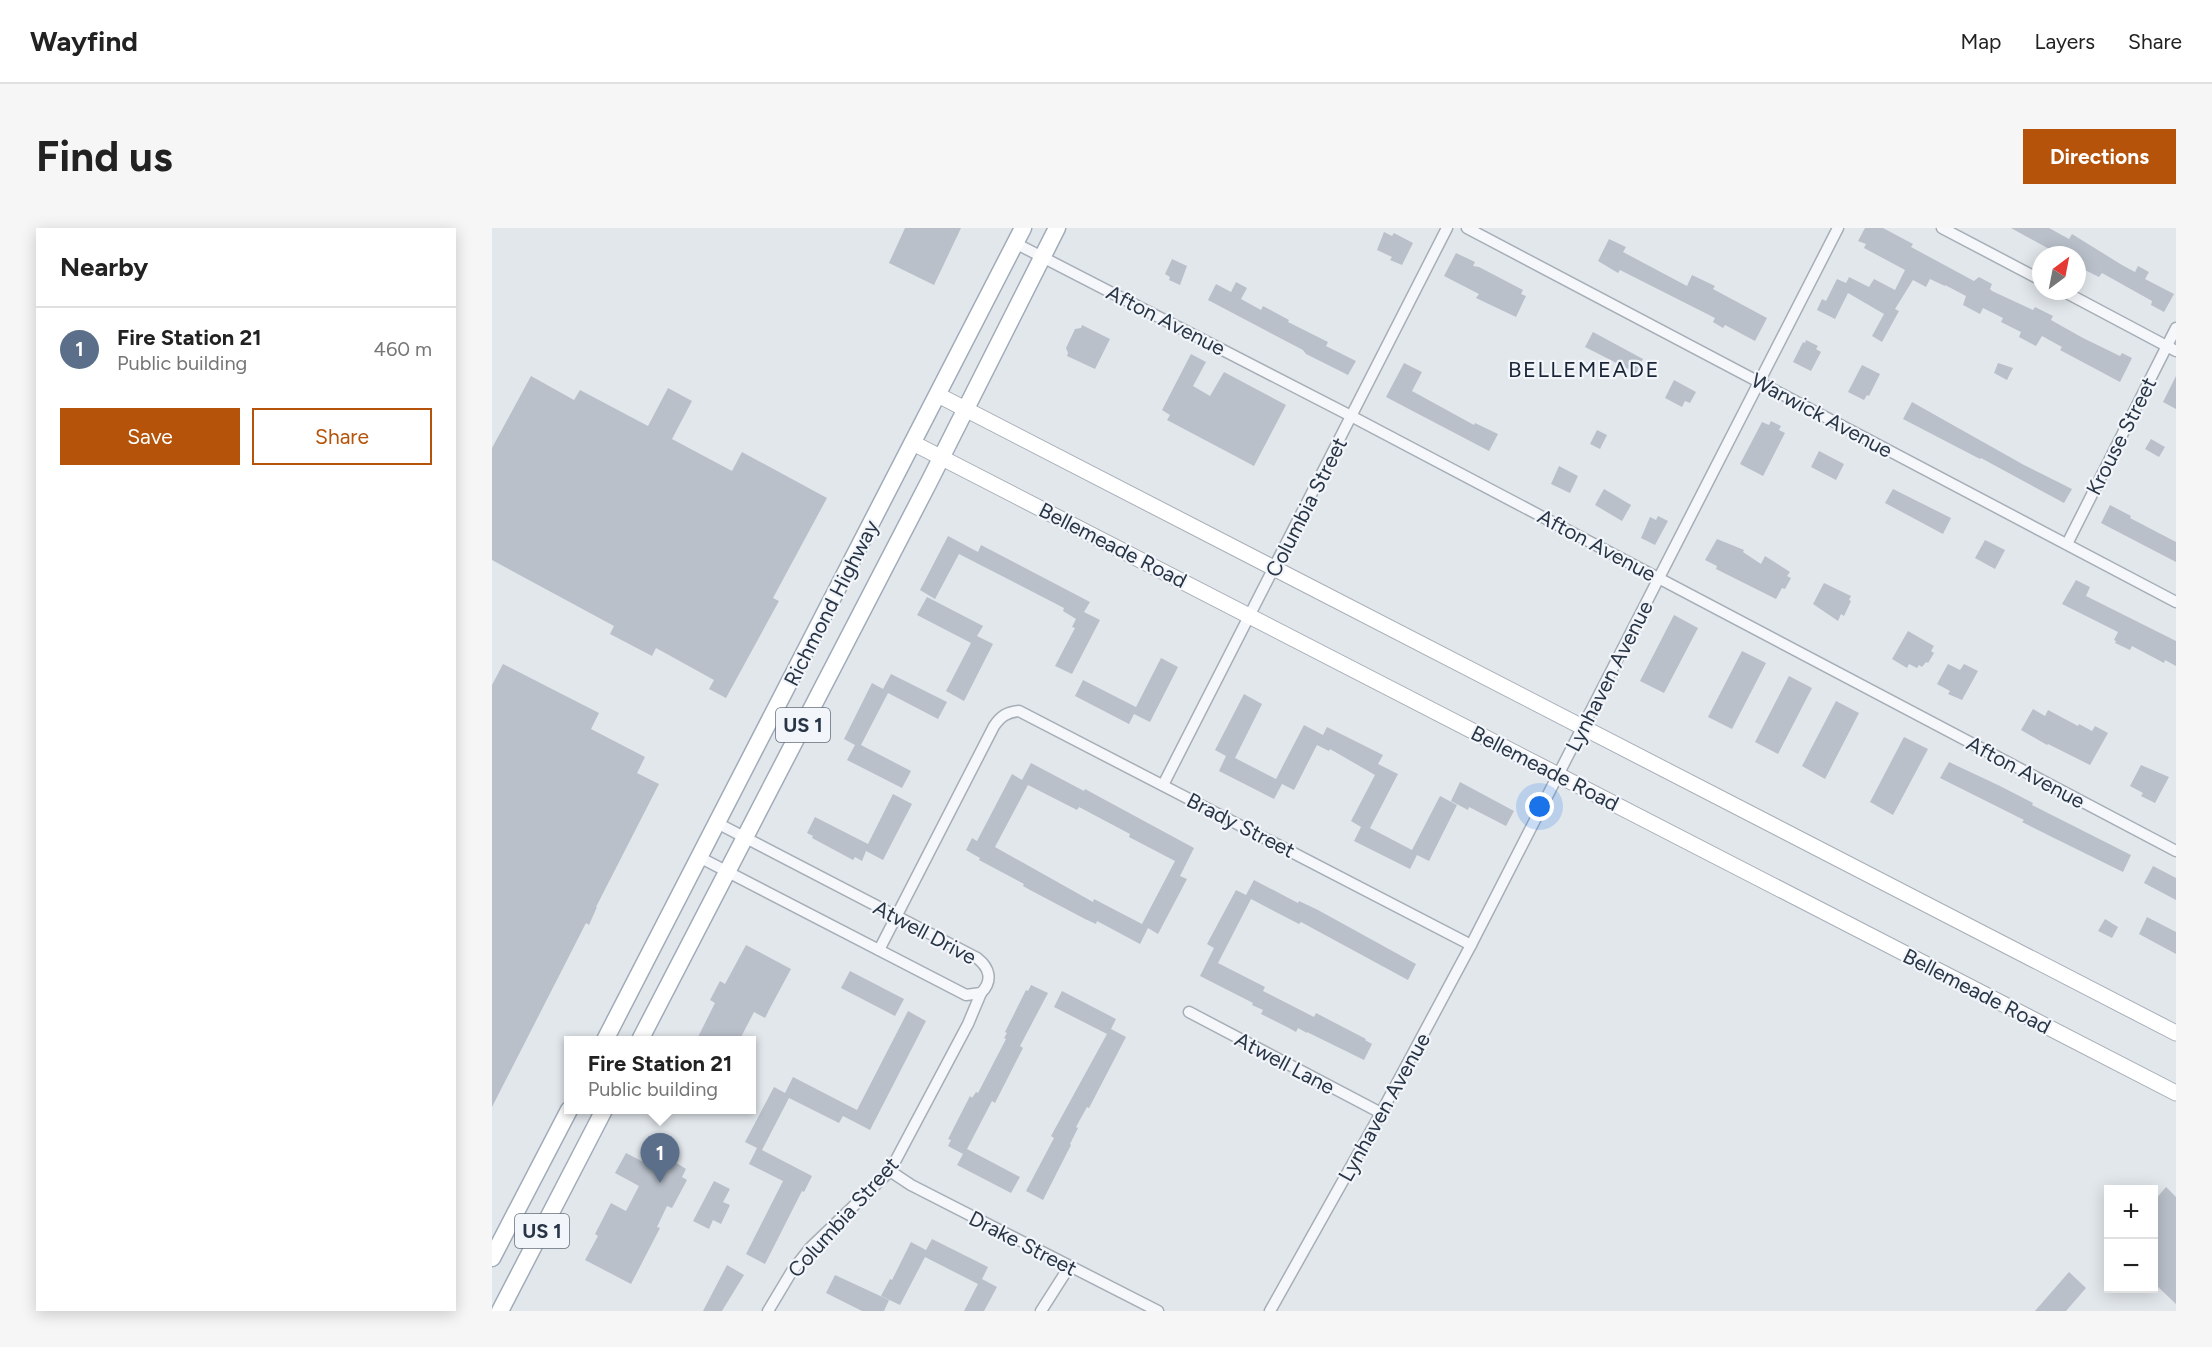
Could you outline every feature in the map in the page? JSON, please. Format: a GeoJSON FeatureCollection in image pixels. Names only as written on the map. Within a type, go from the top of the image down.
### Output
{"type":"FeatureCollection","features":[{"type":"Feature","properties":{"kind":"main road","name":"Richmond Highway"},"geometry":{"type":"LineString","coordinates":[[643,1036],[942,457],[1057,228]]}},
{"type":"Feature","properties":{"kind":"main road","name":"Richmond Highway"},"geometry":{"type":"LineString","coordinates":[[608,1036],[1019,235]]}},
{"type":"Feature","properties":{"kind":"main road"},"geometry":{"type":"LineString","coordinates":[[938,395],[2176,1034]]}},
{"type":"Feature","properties":{"kind":"main road","name":"Bellemeade Road"},"geometry":{"type":"LineString","coordinates":[[914,443],[2176,1094]]}},
{"type":"Feature","properties":{"kind":"main road","name":"US 1"},"geometry":{"type":"LineString","coordinates":[[492,1258],[567,1114]]}},
{"type":"Feature","properties":{"kind":"main road","name":"US 1"},"geometry":{"type":"LineString","coordinates":[[500,1311],[602,1114]]}},
{"type":"Feature","properties":{"kind":"street","name":"Columbia Street"},"geometry":{"type":"LineString","coordinates":[[1163,785],[1447,228]]}},
{"type":"Feature","properties":{"kind":"street","name":"Warwick Avenue"},"geometry":{"type":"LineString","coordinates":[[1467,228],[2176,602]]}},
{"type":"Feature","properties":{"kind":"street","name":"Lynhaven Avenue"},"geometry":{"type":"LineString","coordinates":[[1270,1311],[1381,1113],[1471,945],[1838,228]]}},
{"type":"Feature","properties":{"kind":"street"},"geometry":{"type":"LineString","coordinates":[[1942,228],[2032,275]]}},
{"type":"Feature","properties":{"kind":"street","name":"Afton Avenue"},"geometry":{"type":"LineString","coordinates":[[1019,235],[1042,256],[1351,416],[2176,851]]}},
{"type":"Feature","properties":{"kind":"street"},"geometry":{"type":"LineString","coordinates":[[2079,300],[2172,348]]}},
{"type":"Feature","properties":{"kind":"street","name":"Krouse Street"},"geometry":{"type":"LineString","coordinates":[[2067,544],[2172,348],[2176,328]]}},
{"type":"Feature","properties":{"kind":"street","name":"Brady Street"},"geometry":{"type":"LineString","coordinates":[[896,916],[994,726],[1000,717],[1009,712],[1019,711],[1471,945]]}},
{"type":"Feature","properties":{"kind":"street","name":"Atwell Drive"},"geometry":{"type":"LineString","coordinates":[[699,857],[966,995],[981,993],[987,986],[990,978],[983,962],[717,823]]}},
{"type":"Feature","properties":{"kind":"street"},"geometry":{"type":"LineString","coordinates":[[879,950],[896,916]]}},
{"type":"Feature","properties":{"kind":"street","name":"Columbia Street"},"geometry":{"type":"LineString","coordinates":[[768,1311],[792,1271],[810,1248],[890,1171],[968,1024],[981,993]]}},
{"type":"Feature","properties":{"kind":"street","name":"Atwell Lane"},"geometry":{"type":"LineString","coordinates":[[1189,1012],[1381,1113]]}},
{"type":"Feature","properties":{"kind":"street","name":"Drake Street"},"geometry":{"type":"LineString","coordinates":[[890,1171],[911,1185],[1158,1311]]}},
{"type":"Feature","properties":{"kind":"street"},"geometry":{"type":"LineString","coordinates":[[1041,1311],[1069,1267]]}},
{"type":"Feature","properties":{"kind":"building"},"geometry":{"type":"Polygon","coordinates":[[[905,228],[961,228],[934,285],[889,263],[905,228]]]}},
{"type":"Feature","properties":{"kind":"building"},"geometry":{"type":"Polygon","coordinates":[[[1865,228],[1883,228],[1913,244],[1911,247],[1974,281],[1979,277],[1992,284],[1990,289],[1992,291],[2033,310],[2035,307],[2053,316],[2051,320],[2083,338],[2120,356],[2122,353],[2132,358],[2120,382],[2060,350],[2062,347],[2042,336],[2036,346],[2019,337],[2021,332],[2001,322],[2003,318],[1983,308],[1980,314],[1963,305],[1966,296],[1930,279],[1926,287],[1913,280],[1895,309],[1899,311],[1882,342],[1872,336],[1884,314],[1848,293],[1835,319],[1817,310],[1822,299],[1826,301],[1837,279],[1846,283],[1849,277],[1869,287],[1874,279],[1895,290],[1905,270],[1864,248],[1866,244],[1858,241],[1865,228]]]}},
{"type":"Feature","properties":{"kind":"building"},"geometry":{"type":"Polygon","coordinates":[[[2011,228],[2049,228],[2069,239],[2072,234],[2135,272],[2138,266],[2149,272],[2145,279],[2174,294],[2164,312],[2151,305],[2152,301],[2102,273],[2099,277],[2086,270],[2086,246],[2044,246],[2011,228]]]}},
{"type":"Feature","properties":{"kind":"building"},"geometry":{"type":"Polygon","coordinates":[[[1384,232],[1392,236],[1394,233],[1413,243],[1402,265],[1390,260],[1392,257],[1377,250],[1384,232]]]}},
{"type":"Feature","properties":{"kind":"building"},"geometry":{"type":"Polygon","coordinates":[[[1609,239],[1626,247],[1623,252],[1687,286],[1692,275],[1715,286],[1713,289],[1767,318],[1755,341],[1725,325],[1723,328],[1713,322],[1715,318],[1620,270],[1618,273],[1598,261],[1609,239]]]}},
{"type":"Feature","properties":{"kind":"building"},"geometry":{"type":"Polygon","coordinates":[[[1456,253],[1475,262],[1473,266],[1523,290],[1521,294],[1526,296],[1516,317],[1476,298],[1479,294],[1444,276],[1456,253]]]}},
{"type":"Feature","properties":{"kind":"building"},"geometry":{"type":"Polygon","coordinates":[[[1172,259],[1187,266],[1180,285],[1169,280],[1170,277],[1165,274],[1172,259]]]}},
{"type":"Feature","properties":{"kind":"building"},"geometry":{"type":"Polygon","coordinates":[[[1236,282],[1247,288],[1241,299],[1261,310],[1263,306],[1289,320],[1288,322],[1328,342],[1326,346],[1356,361],[1348,375],[1208,300],[1216,284],[1231,292],[1236,282]]]}},
{"type":"Feature","properties":{"kind":"building"},"geometry":{"type":"Polygon","coordinates":[[[1082,325],[1110,339],[1095,369],[1067,356],[1066,348],[1075,329],[1081,328],[1082,325]]]}},
{"type":"Feature","properties":{"kind":"building"},"geometry":{"type":"Polygon","coordinates":[[[1593,332],[1643,359],[1636,373],[1585,347],[1593,332]]]}},
{"type":"Feature","properties":{"kind":"building"},"geometry":{"type":"Polygon","coordinates":[[[1806,340],[1818,346],[1816,349],[1821,352],[1811,371],[1793,362],[1806,340]]]}},
{"type":"Feature","properties":{"kind":"building"},"geometry":{"type":"Polygon","coordinates":[[[1191,354],[1206,362],[1193,386],[1210,396],[1224,372],[1286,405],[1254,466],[1167,420],[1170,415],[1162,410],[1191,354]]]}},
{"type":"Feature","properties":{"kind":"building"},"geometry":{"type":"Polygon","coordinates":[[[1404,363],[1422,372],[1412,391],[1474,425],[1475,423],[1498,434],[1489,451],[1386,397],[1404,363]]]}},
{"type":"Feature","properties":{"kind":"building"},"geometry":{"type":"Polygon","coordinates":[[[1998,363],[2013,368],[2007,380],[1994,373],[1998,363]]]}},
{"type":"Feature","properties":{"kind":"building"},"geometry":{"type":"Polygon","coordinates":[[[1862,365],[1880,374],[1869,396],[1867,395],[1864,400],[1848,392],[1862,365]]]}},
{"type":"Feature","properties":{"kind":"building"},"geometry":{"type":"Polygon","coordinates":[[[531,376],[574,400],[580,390],[648,426],[668,388],[692,401],[672,439],[732,471],[742,452],[827,498],[773,598],[779,601],[726,698],[709,689],[714,680],[656,648],[652,656],[610,634],[614,626],[492,560],[492,448],[531,376]]]}},
{"type":"Feature","properties":{"kind":"building"},"geometry":{"type":"Polygon","coordinates":[[[2176,376],[2176,409],[2163,402],[2176,376]]]}},
{"type":"Feature","properties":{"kind":"building"},"geometry":{"type":"Polygon","coordinates":[[[1674,380],[1696,392],[1690,403],[1685,401],[1682,407],[1665,398],[1674,380]]]}},
{"type":"Feature","properties":{"kind":"building"},"geometry":{"type":"Polygon","coordinates":[[[1912,402],[2024,465],[2072,489],[2064,503],[1903,419],[1912,402]]]}},
{"type":"Feature","properties":{"kind":"building"},"geometry":{"type":"Polygon","coordinates":[[[1771,421],[1781,426],[1779,430],[1785,433],[1763,476],[1740,464],[1762,422],[1769,425],[1771,421]]]}},
{"type":"Feature","properties":{"kind":"building"},"geometry":{"type":"Polygon","coordinates":[[[1597,430],[1607,435],[1600,449],[1590,444],[1597,430]]]}},
{"type":"Feature","properties":{"kind":"building"},"geometry":{"type":"Polygon","coordinates":[[[2151,439],[2165,447],[2159,457],[2145,449],[2151,439]]]}},
{"type":"Feature","properties":{"kind":"building"},"geometry":{"type":"Polygon","coordinates":[[[1819,451],[1844,464],[1836,480],[1811,467],[1819,451]]]}},
{"type":"Feature","properties":{"kind":"building"},"geometry":{"type":"Polygon","coordinates":[[[1559,466],[1578,476],[1570,493],[1551,484],[1559,466]]]}},
{"type":"Feature","properties":{"kind":"building"},"geometry":{"type":"Polygon","coordinates":[[[1604,489],[1631,505],[1622,521],[1595,505],[1604,489]]]}},
{"type":"Feature","properties":{"kind":"building"},"geometry":{"type":"Polygon","coordinates":[[[1893,489],[1951,518],[1943,534],[1885,503],[1893,489]]]}},
{"type":"Feature","properties":{"kind":"building"},"geometry":{"type":"Polygon","coordinates":[[[2110,505],[2176,542],[2176,562],[2101,523],[2110,505]]]}},
{"type":"Feature","properties":{"kind":"building"},"geometry":{"type":"Polygon","coordinates":[[[1658,516],[1668,521],[1655,545],[1641,538],[1650,517],[1656,520],[1658,516]]]}},
{"type":"Feature","properties":{"kind":"building"},"geometry":{"type":"Polygon","coordinates":[[[948,536],[978,552],[981,545],[1090,602],[1084,612],[1100,620],[1072,674],[1055,666],[1075,628],[1072,627],[1076,619],[1063,611],[1064,608],[959,554],[935,599],[920,590],[948,536]]]}},
{"type":"Feature","properties":{"kind":"building"},"geometry":{"type":"Polygon","coordinates":[[[1717,539],[1744,550],[1743,552],[1761,564],[1765,556],[1790,572],[1787,576],[1791,578],[1785,589],[1782,588],[1776,599],[1716,569],[1717,566],[1705,560],[1717,539]]]}},
{"type":"Feature","properties":{"kind":"building"},"geometry":{"type":"Polygon","coordinates":[[[1985,540],[2005,550],[1995,569],[1975,558],[1985,540]]]}},
{"type":"Feature","properties":{"kind":"building"},"geometry":{"type":"Polygon","coordinates":[[[2076,580],[2090,587],[2086,596],[2176,641],[2176,666],[2165,660],[2164,663],[2132,646],[2130,650],[2115,643],[2118,632],[2062,604],[2076,580]]]}},
{"type":"Feature","properties":{"kind":"building"},"geometry":{"type":"Polygon","coordinates":[[[1824,583],[1851,596],[1844,616],[1841,614],[1838,621],[1813,604],[1824,583]]]}},
{"type":"Feature","properties":{"kind":"building"},"geometry":{"type":"Polygon","coordinates":[[[927,597],[983,626],[977,636],[993,644],[964,701],[946,691],[971,643],[917,615],[927,597]]]}},
{"type":"Feature","properties":{"kind":"building"},"geometry":{"type":"Polygon","coordinates":[[[1674,615],[1698,628],[1664,693],[1640,681],[1674,615]]]}},
{"type":"Feature","properties":{"kind":"building"},"geometry":{"type":"Polygon","coordinates":[[[1908,631],[1934,646],[1931,651],[1934,653],[1928,663],[1926,662],[1922,667],[1919,665],[1917,668],[1909,664],[1907,668],[1892,659],[1908,631]]]}},
{"type":"Feature","properties":{"kind":"building"},"geometry":{"type":"Polygon","coordinates":[[[1742,651],[1766,663],[1732,729],[1708,717],[1742,651]]]}},
{"type":"Feature","properties":{"kind":"building"},"geometry":{"type":"Polygon","coordinates":[[[1161,658],[1178,667],[1150,722],[1134,714],[1129,724],[1075,696],[1083,680],[1136,707],[1161,658]]]}},
{"type":"Feature","properties":{"kind":"building"},"geometry":{"type":"Polygon","coordinates":[[[503,664],[599,713],[591,729],[645,757],[637,773],[659,784],[589,925],[586,923],[492,1107],[492,685],[503,664]]]}},
{"type":"Feature","properties":{"kind":"building"},"geometry":{"type":"Polygon","coordinates":[[[1948,664],[1960,670],[1964,664],[1978,671],[1962,700],[1948,694],[1950,691],[1937,684],[1948,664]]]}},
{"type":"Feature","properties":{"kind":"building"},"geometry":{"type":"Polygon","coordinates":[[[891,674],[947,702],[938,719],[888,693],[861,745],[911,771],[902,788],[847,760],[855,745],[844,739],[872,683],[883,689],[891,674]]]}},
{"type":"Feature","properties":{"kind":"building"},"geometry":{"type":"Polygon","coordinates":[[[1789,676],[1812,688],[1778,754],[1755,742],[1789,676]]]}},
{"type":"Feature","properties":{"kind":"building"},"geometry":{"type":"Polygon","coordinates":[[[1244,694],[1262,704],[1235,758],[1276,779],[1304,725],[1323,735],[1327,727],[1383,755],[1378,764],[1398,774],[1370,828],[1412,850],[1440,796],[1457,805],[1429,861],[1417,855],[1410,869],[1354,841],[1361,827],[1351,821],[1375,775],[1330,749],[1329,751],[1317,745],[1294,790],[1282,784],[1274,799],[1219,771],[1226,756],[1215,750],[1244,694]]]}},
{"type":"Feature","properties":{"kind":"building"},"geometry":{"type":"Polygon","coordinates":[[[1836,701],[1859,713],[1825,779],[1802,766],[1836,701]]]}},
{"type":"Feature","properties":{"kind":"building"},"geometry":{"type":"Polygon","coordinates":[[[2033,709],[2045,716],[2048,710],[2078,726],[2079,724],[2092,731],[2095,726],[2108,733],[2090,765],[2021,730],[2033,709]]]}},
{"type":"Feature","properties":{"kind":"building"},"geometry":{"type":"Polygon","coordinates":[[[1904,737],[1928,749],[1893,815],[1870,802],[1904,737]]]}},
{"type":"Feature","properties":{"kind":"building"},"geometry":{"type":"Polygon","coordinates":[[[1949,762],[2000,786],[2033,803],[2032,805],[2131,855],[2123,872],[1940,778],[1949,762]]]}},
{"type":"Feature","properties":{"kind":"building"},"geometry":{"type":"Polygon","coordinates":[[[1031,763],[1084,791],[1085,789],[1194,848],[1180,876],[1187,879],[1158,934],[1148,928],[1140,944],[1030,890],[1023,886],[1024,884],[979,860],[980,858],[966,850],[972,838],[977,841],[1012,774],[1022,780],[1031,763]],[[1028,785],[995,847],[1093,902],[1094,899],[1142,924],[1175,861],[1079,807],[1077,810],[1028,785]]]}},
{"type":"Feature","properties":{"kind":"building"},"geometry":{"type":"Polygon","coordinates":[[[2141,765],[2169,777],[2155,803],[2141,796],[2143,793],[2130,786],[2141,765]]]}},
{"type":"Feature","properties":{"kind":"building"},"geometry":{"type":"Polygon","coordinates":[[[1460,782],[1514,811],[1506,826],[1469,807],[1468,810],[1451,801],[1460,782]]]}},
{"type":"Feature","properties":{"kind":"building"},"geometry":{"type":"Polygon","coordinates":[[[893,794],[912,804],[883,860],[866,851],[862,861],[855,857],[853,860],[807,833],[815,817],[868,844],[893,794]]]}},
{"type":"Feature","properties":{"kind":"building"},"geometry":{"type":"Polygon","coordinates":[[[2153,866],[2176,878],[2176,900],[2144,883],[2153,866]]]}},
{"type":"Feature","properties":{"kind":"building"},"geometry":{"type":"Polygon","coordinates":[[[1254,880],[1298,903],[1299,901],[1318,910],[1416,964],[1408,980],[1301,922],[1299,924],[1251,899],[1218,963],[1265,987],[1263,991],[1314,1017],[1316,1013],[1366,1039],[1372,1044],[1364,1060],[1298,1028],[1296,1032],[1261,1014],[1263,1010],[1252,1005],[1253,1003],[1200,976],[1214,948],[1207,944],[1236,890],[1246,895],[1254,880]]]}},
{"type":"Feature","properties":{"kind":"building"},"geometry":{"type":"Polygon","coordinates":[[[2147,917],[2176,932],[2176,954],[2139,934],[2147,917]]]}},
{"type":"Feature","properties":{"kind":"building"},"geometry":{"type":"Polygon","coordinates":[[[2105,919],[2118,927],[2112,938],[2098,931],[2105,919]]]}},
{"type":"Feature","properties":{"kind":"building"},"geometry":{"type":"Polygon","coordinates":[[[746,945],[791,969],[765,1018],[754,1012],[742,1036],[698,1036],[715,1003],[710,1000],[720,981],[725,984],[746,945]]]}},
{"type":"Feature","properties":{"kind":"building"},"geometry":{"type":"Polygon","coordinates":[[[850,971],[904,999],[895,1016],[841,988],[850,971]]]}},
{"type":"Feature","properties":{"kind":"building"},"geometry":{"type":"Polygon","coordinates":[[[1031,985],[1048,993],[1020,1046],[1023,1048],[995,1103],[992,1101],[967,1149],[1020,1177],[1011,1193],[957,1165],[963,1154],[948,1146],[951,1140],[948,1139],[970,1096],[972,1098],[976,1092],[978,1093],[1006,1039],[1004,1038],[1007,1033],[1005,1032],[1026,990],[1028,991],[1031,985]]]}},
{"type":"Feature","properties":{"kind":"building"},"geometry":{"type":"Polygon","coordinates":[[[1062,991],[1116,1019],[1111,1029],[1126,1037],[1089,1108],[1087,1107],[1076,1127],[1078,1128],[1071,1145],[1043,1200],[1026,1191],[1054,1138],[1051,1136],[1107,1034],[1054,1007],[1062,991]]]}},
{"type":"Feature","properties":{"kind":"building"},"geometry":{"type":"Polygon","coordinates":[[[908,1011],[926,1021],[870,1130],[843,1116],[839,1123],[789,1098],[762,1150],[812,1176],[765,1264],[746,1254],[783,1181],[749,1164],[757,1148],[745,1142],[774,1087],[785,1093],[793,1077],[857,1110],[908,1011]]]}},
{"type":"Feature","properties":{"kind":"building"},"geometry":{"type":"Polygon","coordinates":[[[626,1153],[657,1169],[664,1155],[686,1169],[682,1177],[687,1180],[672,1208],[667,1206],[657,1227],[660,1228],[631,1284],[585,1260],[598,1236],[595,1234],[611,1203],[626,1211],[639,1186],[615,1173],[626,1153]]]}},
{"type":"Feature","properties":{"kind":"building"},"geometry":{"type":"Polygon","coordinates":[[[714,1181],[730,1189],[723,1202],[730,1205],[721,1224],[713,1220],[709,1229],[693,1221],[714,1181]]]}},
{"type":"Feature","properties":{"kind":"building"},"geometry":{"type":"Polygon","coordinates":[[[2166,1187],[2176,1197],[2176,1304],[2158,1287],[2158,1196],[2166,1187]]]}},
{"type":"Feature","properties":{"kind":"building"},"geometry":{"type":"Polygon","coordinates":[[[932,1239],[988,1267],[982,1279],[997,1287],[984,1311],[964,1311],[978,1284],[925,1257],[900,1305],[881,1296],[890,1279],[892,1280],[911,1242],[926,1250],[932,1239]]]}},
{"type":"Feature","properties":{"kind":"building"},"geometry":{"type":"Polygon","coordinates":[[[727,1265],[744,1275],[722,1311],[703,1311],[727,1265]]]}},
{"type":"Feature","properties":{"kind":"building"},"geometry":{"type":"Polygon","coordinates":[[[2069,1272],[2086,1288],[2066,1311],[2035,1311],[2069,1272]]]}},
{"type":"Feature","properties":{"kind":"building"},"geometry":{"type":"Polygon","coordinates":[[[835,1275],[889,1300],[884,1311],[862,1311],[826,1293],[835,1275]]]}},
{"type":"Feature","properties":{"kind":"place","name":"Fire Station 21"},"geometry":{"type":"Point","coordinates":[660,1183]}},
{"type":"Feature","properties":{"kind":"district","name":"BELLEMEADE"},"geometry":{"type":"Point","coordinates":[1584,369]}}]}
